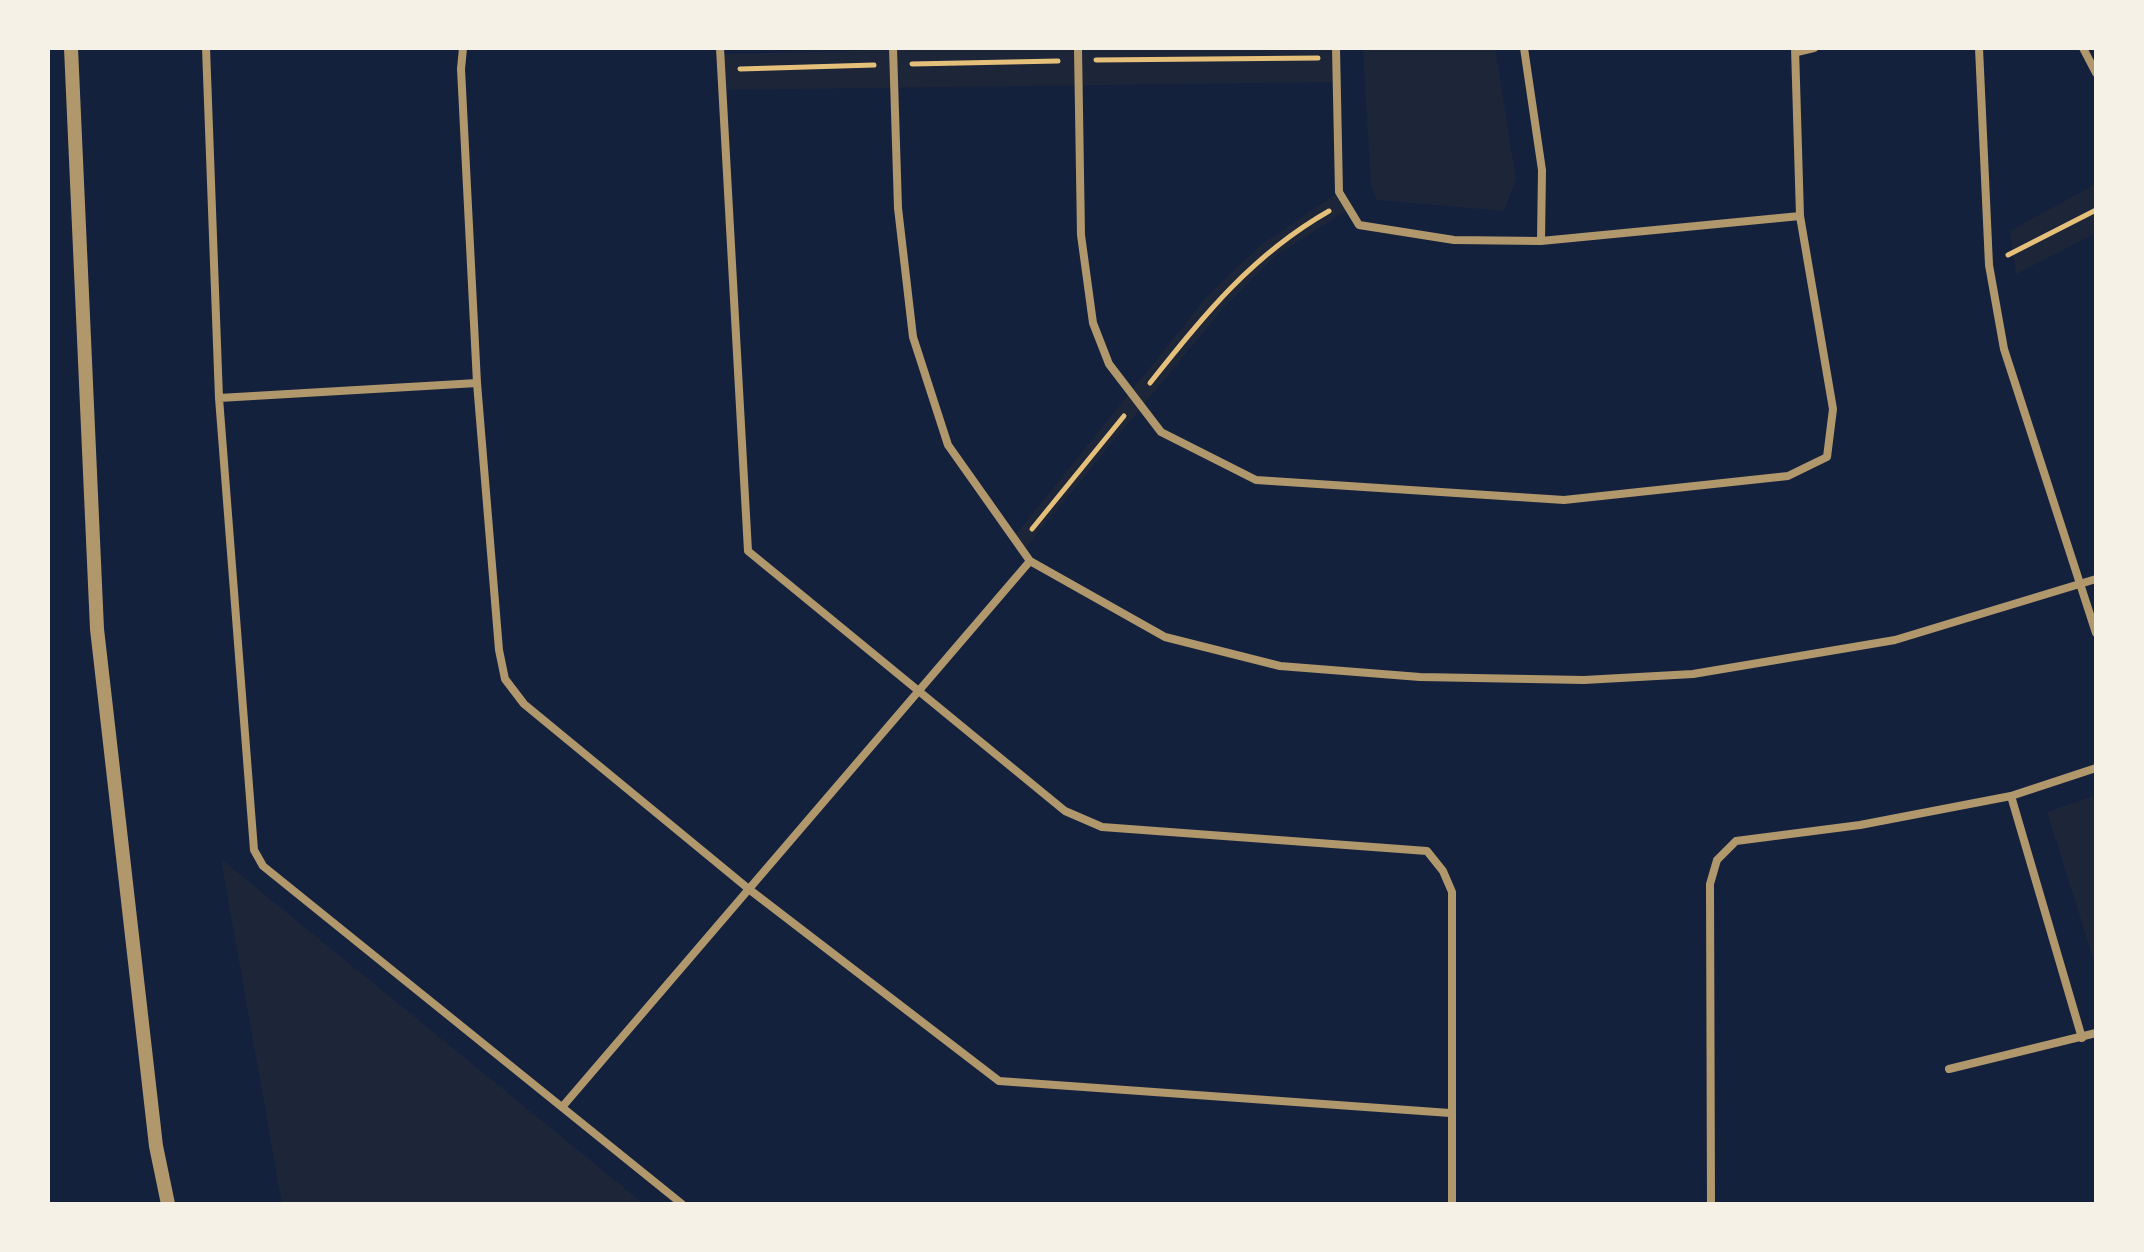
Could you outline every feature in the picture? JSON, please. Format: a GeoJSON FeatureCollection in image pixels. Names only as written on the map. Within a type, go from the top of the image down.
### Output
{"type":"FeatureCollection","features":[{"type":"Feature","properties":{"kind":"street"},"geometry":{"type":"LineString","coordinates":[[71,48],[97,629],[156,1146],[168,1204]]}},
{"type":"Feature","properties":{"kind":"street"},"geometry":{"type":"LineString","coordinates":[[206,48],[219,398],[254,850],[263,866],[682,1204]]}},
{"type":"Feature","properties":{"kind":"street"},"geometry":{"type":"LineString","coordinates":[[463,48],[461,69],[477,383],[499,650],[505,679],[524,704],[750,890],[999,1081],[1450,1113]]}},
{"type":"Feature","properties":{"kind":"street"},"geometry":{"type":"LineString","coordinates":[[720,48],[748,551],[922,690],[1065,811],[1102,827],[1427,851],[1443,871],[1452,892],[1452,1204]]}},
{"type":"Feature","properties":{"kind":"street"},"geometry":{"type":"LineString","coordinates":[[893,48],[898,208],[913,337],[948,445],[1030,561],[1165,637],[1280,666],[1420,677],[1584,680],[1693,674],[1895,640],[2096,579]]}},
{"type":"Feature","properties":{"kind":"street"},"geometry":{"type":"LineString","coordinates":[[1078,48],[1081,235],[1093,323],[1109,364],[1161,432],[1256,480],[1564,500],[1788,476],[1827,457],[1833,409],[1800,216],[1796,50],[1814,48]]}},
{"type":"Feature","properties":{"kind":"street"},"geometry":{"type":"LineString","coordinates":[[1524,48],[1542,170],[1541,241]]}},
{"type":"Feature","properties":{"kind":"street"},"geometry":{"type":"LineString","coordinates":[[1980,48],[1989,265],[2004,349],[2096,633]]}},
{"type":"Feature","properties":{"kind":"street"},"geometry":{"type":"LineString","coordinates":[[2083,48],[2096,73]]}},
{"type":"Feature","properties":{"kind":"street"},"geometry":{"type":"LineString","coordinates":[[1336,53],[1339,192],[1359,225],[1454,240],[1541,241],[1800,216]]}},
{"type":"Feature","properties":{"kind":"street"},"geometry":{"type":"LineString","coordinates":[[219,398],[477,383]]}},
{"type":"Feature","properties":{"kind":"street"},"geometry":{"type":"LineString","coordinates":[[563,1106],[1030,561]]}},
{"type":"Feature","properties":{"kind":"street"},"geometry":{"type":"LineString","coordinates":[[1711,1204],[1710,884],[1717,860],[1736,841],[1860,825],[2011,796],[2096,768]]}},
{"type":"Feature","properties":{"kind":"street"},"geometry":{"type":"LineString","coordinates":[[2011,796],[2082,1038]]}},
{"type":"Feature","properties":{"kind":"street"},"geometry":{"type":"LineString","coordinates":[[1949,1069],[2096,1033]]}},
{"type":"Feature","properties":{"kind":"path"},"geometry":{"type":"LineString","coordinates":[[721,70],[1336,53]]}},
{"type":"Feature","properties":{"kind":"path"},"geometry":{"type":"LineString","coordinates":[[1018,545],[1216,299],[1246,271],[1317,218],[1345,202]]}},
{"type":"Feature","properties":{"kind":"path"},"geometry":{"type":"LineString","coordinates":[[1989,265],[2096,210]]}},
{"type":"Feature","properties":{"kind":"shaded area"},"geometry":{"type":"Polygon","coordinates":[[[983,48],[1336,48],[1335,82],[722,90],[720,54],[983,48]]]}},
{"type":"Feature","properties":{"kind":"shaded area"},"geometry":{"type":"Polygon","coordinates":[[[1363,48],[1495,48],[1516,179],[1504,211],[1377,200],[1371,186],[1363,48]]]}},
{"type":"Feature","properties":{"kind":"shaded area"},"geometry":{"type":"Polygon","coordinates":[[[2096,184],[2096,233],[2016,274],[2010,231],[2096,184]]]}},
{"type":"Feature","properties":{"kind":"shaded area"},"geometry":{"type":"Polygon","coordinates":[[[1339,192],[1349,209],[1275,256],[1224,307],[1023,551],[1013,538],[1210,293],[1261,245],[1339,192]]]}},
{"type":"Feature","properties":{"kind":"shaded area"},"geometry":{"type":"Polygon","coordinates":[[[2096,795],[2096,967],[2047,812],[2096,795]]]}},
{"type":"Feature","properties":{"kind":"shaded area"},"geometry":{"type":"Polygon","coordinates":[[[221,859],[644,1204],[282,1204],[221,859]]]}}]}
